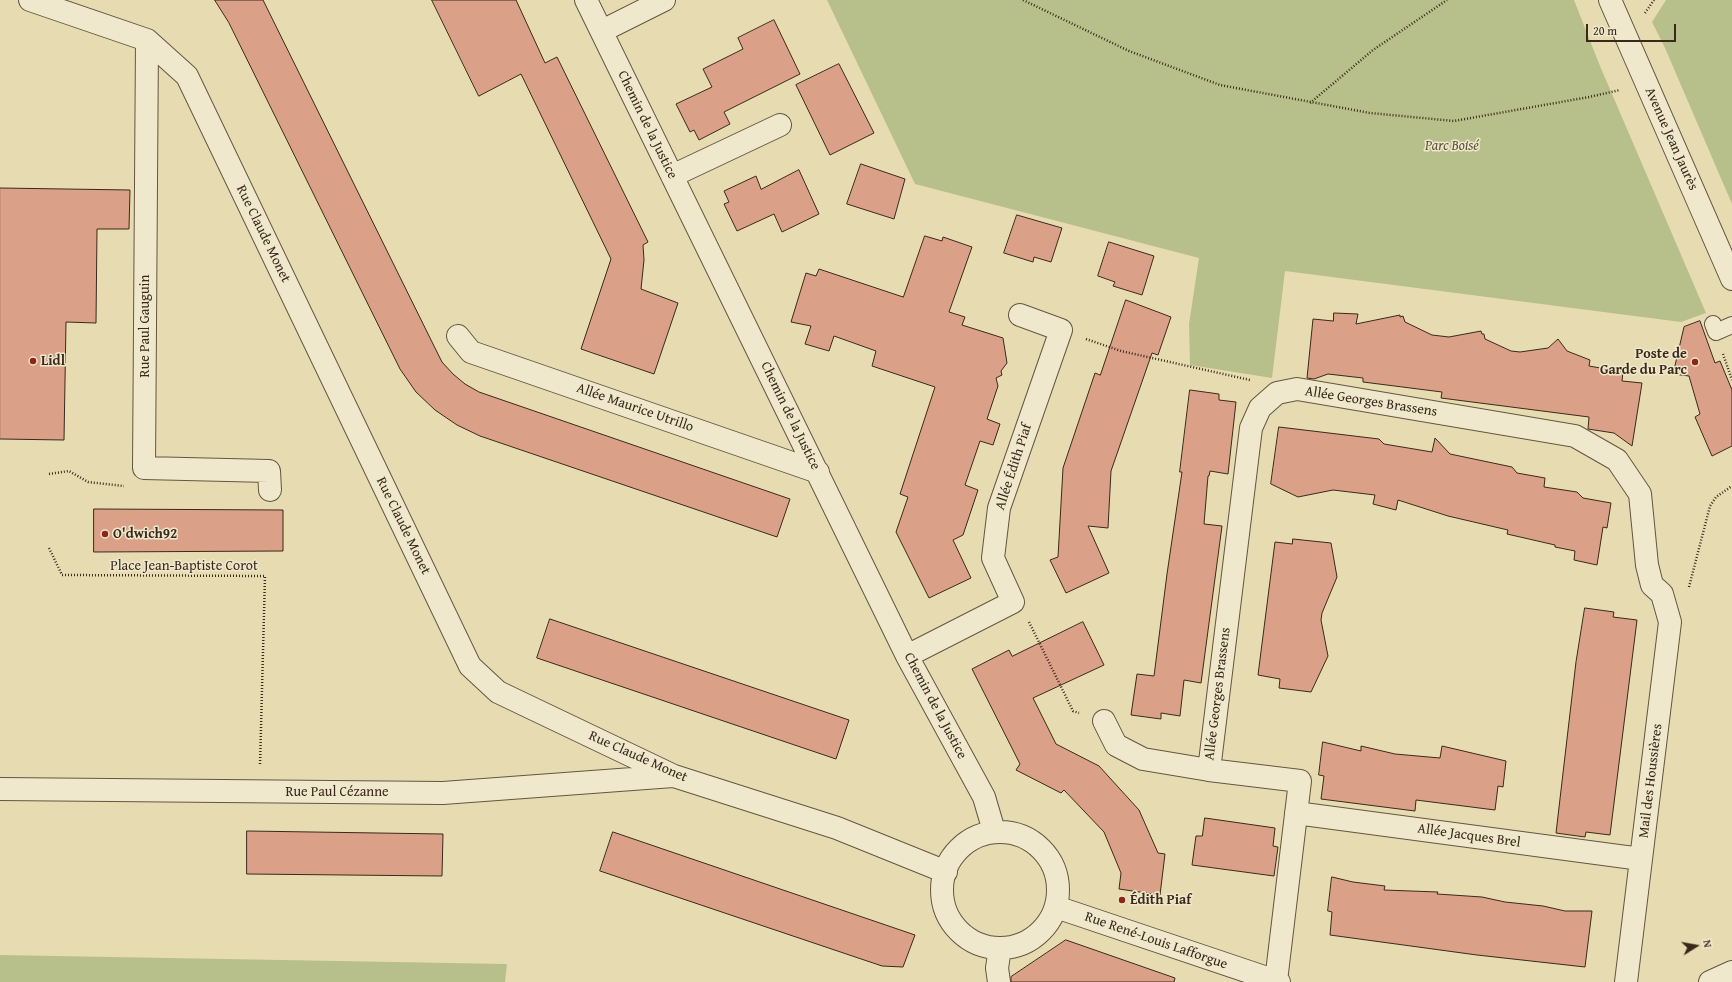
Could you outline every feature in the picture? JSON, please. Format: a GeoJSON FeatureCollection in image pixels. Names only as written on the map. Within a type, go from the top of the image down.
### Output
{"type":"FeatureCollection","features":[{"type":"Feature","properties":{"kind":"street","name":"Rue Claude Monet"},"geometry":{"type":"LineString","coordinates":[[30,0],[147,40],[187,76],[470,666],[498,692],[674,776],[836,828],[946,872]]}},
{"type":"Feature","properties":{"kind":"street","name":"Chemin de la Justice"},"geometry":{"type":"LineString","coordinates":[[586,0],[908,656],[984,797],[994,831]]}},
{"type":"Feature","properties":{"kind":"street"},"geometry":{"type":"LineString","coordinates":[[602,31],[664,0]]}},
{"type":"Feature","properties":{"kind":"street","name":"Avenue Jean Jaurès"},"geometry":{"type":"LineString","coordinates":[[1610,0],[1732,279]]}},
{"type":"Feature","properties":{"kind":"street","name":"Rue Paul Gauguin"},"geometry":{"type":"LineString","coordinates":[[144,468],[147,40]]}},
{"type":"Feature","properties":{"kind":"street"},"geometry":{"type":"LineString","coordinates":[[672,176],[780,125]]}},
{"type":"Feature","properties":{"kind":"street"},"geometry":{"type":"LineString","coordinates":[[1020,315],[1061,330]]}},
{"type":"Feature","properties":{"kind":"street","name":"Allée Édith Piaf"},"geometry":{"type":"LineString","coordinates":[[1013,602],[993,558],[999,508],[1061,330]]}},
{"type":"Feature","properties":{"kind":"street","name":"Allée Maurice Utrillo"},"geometry":{"type":"LineString","coordinates":[[458,336],[471,352],[818,472]]}},
{"type":"Feature","properties":{"kind":"street","name":"Allée Georges Brassens"},"geometry":{"type":"LineString","coordinates":[[1209,770],[1251,428],[1260,408],[1277,393],[1297,389],[1575,436],[1617,460],[1640,494],[1647,565],[1652,585]]}},
{"type":"Feature","properties":{"kind":"street"},"geometry":{"type":"LineString","coordinates":[[144,468],[269,471],[270,490]]}},
{"type":"Feature","properties":{"kind":"street","name":"Mail des Houssières"},"geometry":{"type":"LineString","coordinates":[[1626,982],[1670,622],[1662,594],[1652,585]]}},
{"type":"Feature","properties":{"kind":"street"},"geometry":{"type":"LineString","coordinates":[[908,656],[1013,602]]}},
{"type":"Feature","properties":{"kind":"street","name":"Allée Georges Brassens"},"geometry":{"type":"LineString","coordinates":[[1104,721],[1116,745],[1143,759],[1209,770],[1300,781],[1277,982]]}},
{"type":"Feature","properties":{"kind":"street","name":"Rue Paul Cézanne"},"geometry":{"type":"LineString","coordinates":[[0,790],[443,793],[674,776]]}},
{"type":"Feature","properties":{"kind":"street","name":"Allée Jacques Brel"},"geometry":{"type":"LineString","coordinates":[[1296,813],[1641,859]]}},
{"type":"Feature","properties":{"kind":"street"},"geometry":{"type":"LineString","coordinates":[[994,831],[1004,831],[1021,835],[1036,844],[1048,857],[1056,873],[1059,890],[1056,907],[1045,927],[1029,941],[1015,947],[1000,948],[982,946],[966,938],[954,926],[945,910],[942,893],[950,860],[959,848],[972,839],[994,831]]}},
{"type":"Feature","properties":{"kind":"street","name":"Rue René-Louis Lafforgue"},"geometry":{"type":"LineString","coordinates":[[1056,907],[1277,982]]}},
{"type":"Feature","properties":{"kind":"street"},"geometry":{"type":"LineString","coordinates":[[999,982],[997,968],[1000,948]]}},
{"type":"Feature","properties":{"kind":"street"},"geometry":{"type":"LineString","coordinates":[[1710,982],[1732,972]]}},
{"type":"Feature","properties":{"kind":"lane"},"geometry":{"type":"LineString","coordinates":[[1713,324],[1716,332],[1732,325]]}},
{"type":"Feature","properties":{"kind":"path"},"geometry":{"type":"LineString","coordinates":[[1023,0],[1129,51],[1220,85],[1370,113],[1454,121],[1589,97],[1647,84]]}},
{"type":"Feature","properties":{"kind":"path"},"geometry":{"type":"LineString","coordinates":[[1310,103],[1372,50],[1447,0]]}},
{"type":"Feature","properties":{"kind":"path"},"geometry":{"type":"LineString","coordinates":[[1061,330],[1121,351],[1216,374],[1253,381]]}},
{"type":"Feature","properties":{"kind":"path"},"geometry":{"type":"LineString","coordinates":[[49,474],[69,471],[88,482],[123,487],[144,468]]}},
{"type":"Feature","properties":{"kind":"path"},"geometry":{"type":"LineString","coordinates":[[1688,588],[1710,506],[1716,497],[1732,486]]}},
{"type":"Feature","properties":{"kind":"path","name":"Place Jean-Baptiste Corot"},"geometry":{"type":"LineString","coordinates":[[49,548],[62,575],[265,576],[259,792]]}},
{"type":"Feature","properties":{"kind":"path"},"geometry":{"type":"LineString","coordinates":[[1013,602],[1029,622],[1073,711],[1104,721]]}},
{"type":"Feature","properties":{"kind":"green space","name":"Parc Boisé"},"geometry":{"type":"Polygon","coordinates":[[[827,0],[1574,0],[1600,66],[1706,313],[1681,322],[1285,271],[1272,378],[1190,365],[1189,324],[1199,258],[915,184],[827,0]]]}},
{"type":"Feature","properties":{"kind":"green space"},"geometry":{"type":"Polygon","coordinates":[[[1666,0],[1732,0],[1732,204],[1665,48],[1652,22],[1666,0]]]}},
{"type":"Feature","properties":{"kind":"green space"},"geometry":{"type":"Polygon","coordinates":[[[0,955],[507,964],[505,982],[0,982],[0,955]]]}},
{"type":"Feature","properties":{"kind":"building"},"geometry":{"type":"Polygon","coordinates":[[[215,0],[263,0],[442,362],[453,374],[465,384],[479,392],[790,499],[777,537],[480,436],[457,425],[435,410],[416,392],[400,369],[229,23],[215,0]]]}},
{"type":"Feature","properties":{"kind":"building"},"geometry":{"type":"Polygon","coordinates":[[[432,0],[516,0],[545,63],[557,57],[648,242],[643,245],[644,260],[641,289],[678,303],[654,374],[581,349],[611,259],[521,74],[479,96],[432,0]]]}},
{"type":"Feature","properties":{"kind":"building"},"geometry":{"type":"Polygon","coordinates":[[[774,20],[800,74],[724,112],[730,124],[699,140],[694,130],[690,132],[676,104],[712,87],[703,69],[743,49],[738,38],[774,20]]]}},
{"type":"Feature","properties":{"kind":"building"},"geometry":{"type":"Polygon","coordinates":[[[839,64],[874,133],[830,155],[796,85],[839,64]]]}},
{"type":"Feature","properties":{"kind":"building"},"geometry":{"type":"Polygon","coordinates":[[[861,164],[905,179],[894,219],[847,204],[861,164]]]}},
{"type":"Feature","properties":{"kind":"building"},"geometry":{"type":"Polygon","coordinates":[[[799,170],[819,214],[782,232],[774,214],[737,231],[724,204],[729,202],[724,191],[756,176],[761,189],[799,170]]]}},
{"type":"Feature","properties":{"kind":"building","name":"Lidl"},"geometry":{"type":"Polygon","coordinates":[[[0,188],[130,190],[129,229],[97,229],[96,323],[66,322],[64,440],[0,439],[0,188]]]}},
{"type":"Feature","properties":{"kind":"building"},"geometry":{"type":"Polygon","coordinates":[[[1017,215],[1062,228],[1051,262],[1034,257],[1033,262],[1004,253],[1017,215]]]}},
{"type":"Feature","properties":{"kind":"building"},"geometry":{"type":"Polygon","coordinates":[[[925,236],[942,241],[943,237],[972,247],[949,312],[965,317],[962,325],[1003,338],[1007,363],[1001,371],[1002,375],[996,378],[998,386],[987,419],[1000,424],[993,445],[980,441],[965,485],[978,490],[963,535],[953,540],[971,578],[929,598],[896,532],[908,497],[900,494],[935,387],[872,366],[876,351],[834,336],[829,351],[805,344],[811,326],[791,322],[806,273],[816,276],[819,269],[903,297],[925,236]]]}},
{"type":"Feature","properties":{"kind":"building"},"geometry":{"type":"Polygon","coordinates":[[[1109,242],[1154,256],[1142,295],[1113,286],[1115,282],[1098,276],[1109,242]]]}},
{"type":"Feature","properties":{"kind":"building"},"geometry":{"type":"Polygon","coordinates":[[[1126,300],[1171,317],[1158,355],[1152,353],[1111,471],[1108,528],[1088,526],[1109,573],[1066,593],[1050,560],[1058,557],[1063,468],[1095,373],[1100,375],[1126,300]]]}},
{"type":"Feature","properties":{"kind":"building"},"geometry":{"type":"Polygon","coordinates":[[[1334,313],[1358,314],[1356,324],[1400,315],[1400,317],[1403,316],[1405,322],[1432,335],[1449,337],[1481,331],[1482,334],[1484,334],[1485,339],[1511,351],[1520,352],[1548,348],[1558,339],[1567,351],[1590,360],[1589,366],[1623,372],[1622,381],[1642,383],[1632,446],[1614,433],[1588,429],[1589,417],[1441,398],[1442,392],[1363,382],[1363,378],[1328,374],[1314,379],[1307,378],[1313,319],[1333,321],[1334,313]]]}},
{"type":"Feature","properties":{"kind":"building"},"geometry":{"type":"Polygon","coordinates":[[[1700,321],[1715,363],[1720,361],[1732,390],[1732,446],[1712,456],[1695,417],[1700,414],[1689,376],[1673,374],[1684,327],[1700,321]]]}},
{"type":"Feature","properties":{"kind":"building"},"geometry":{"type":"Polygon","coordinates":[[[1190,390],[1219,394],[1219,400],[1236,402],[1228,474],[1210,471],[1208,476],[1204,524],[1222,526],[1201,683],[1184,680],[1180,716],[1161,713],[1161,719],[1131,715],[1137,674],[1154,676],[1182,472],[1180,472],[1190,390]]]}},
{"type":"Feature","properties":{"kind":"building"},"geometry":{"type":"Polygon","coordinates":[[[1279,427],[1379,439],[1384,444],[1432,452],[1435,438],[1450,454],[1512,467],[1517,473],[1545,478],[1544,487],[1577,492],[1583,498],[1611,503],[1607,528],[1603,527],[1597,565],[1574,560],[1575,551],[1507,534],[1508,530],[1448,516],[1398,500],[1396,510],[1373,504],[1375,495],[1333,490],[1298,497],[1271,484],[1279,427]]]}},
{"type":"Feature","properties":{"kind":"building"},"geometry":{"type":"Polygon","coordinates":[[[94,509],[283,510],[283,551],[94,552],[94,509]]]}},
{"type":"Feature","properties":{"kind":"building"},"geometry":{"type":"Polygon","coordinates":[[[1293,539],[1331,543],[1337,577],[1322,613],[1321,620],[1328,656],[1311,692],[1279,688],[1280,679],[1258,675],[1275,542],[1292,544],[1293,539]]]}},
{"type":"Feature","properties":{"kind":"building"},"geometry":{"type":"Polygon","coordinates":[[[1585,608],[1614,612],[1613,617],[1637,620],[1610,835],[1586,832],[1585,837],[1556,833],[1576,662],[1585,608]]]}},
{"type":"Feature","properties":{"kind":"building"},"geometry":{"type":"Polygon","coordinates":[[[550,619],[849,720],[836,759],[537,658],[550,619]]]}},
{"type":"Feature","properties":{"kind":"building"},"geometry":{"type":"Polygon","coordinates":[[[1083,622],[1104,665],[1033,698],[1056,744],[1099,766],[1139,810],[1158,853],[1165,854],[1160,895],[1119,889],[1121,873],[1104,832],[1064,790],[1061,793],[1016,770],[1020,764],[972,669],[1009,650],[1012,656],[1083,622]]]}},
{"type":"Feature","properties":{"kind":"building"},"geometry":{"type":"Polygon","coordinates":[[[1323,742],[1361,751],[1361,746],[1395,754],[1440,758],[1442,746],[1506,761],[1503,787],[1498,786],[1495,810],[1416,800],[1415,811],[1321,799],[1324,776],[1319,775],[1323,742]]]}},
{"type":"Feature","properties":{"kind":"building"},"geometry":{"type":"Polygon","coordinates":[[[1205,818],[1275,828],[1273,846],[1278,847],[1274,876],[1192,865],[1196,836],[1202,836],[1205,818]]]}},
{"type":"Feature","properties":{"kind":"building"},"geometry":{"type":"Polygon","coordinates":[[[247,831],[443,834],[442,876],[247,874],[247,831]]]}},
{"type":"Feature","properties":{"kind":"building"},"geometry":{"type":"Polygon","coordinates":[[[613,832],[915,935],[903,967],[882,966],[600,871],[613,832]]]}},
{"type":"Feature","properties":{"kind":"building"},"geometry":{"type":"Polygon","coordinates":[[[1332,877],[1353,882],[1385,886],[1384,890],[1438,892],[1437,894],[1482,897],[1505,902],[1543,906],[1565,911],[1592,911],[1585,967],[1477,955],[1330,935],[1332,912],[1328,911],[1332,877]]]}},
{"type":"Feature","properties":{"kind":"building"},"geometry":{"type":"Polygon","coordinates":[[[1066,940],[1175,978],[1174,982],[1011,982],[1011,977],[1066,940]]]}},
{"type":"Feature","properties":{"kind":"place","name":"Lidl"},"geometry":{"type":"Point","coordinates":[33,361]}},
{"type":"Feature","properties":{"kind":"place","name":"Poste de Garde du Parc"},"geometry":{"type":"Point","coordinates":[1695,362]}},
{"type":"Feature","properties":{"kind":"place","name":"O'dwich92"},"geometry":{"type":"Point","coordinates":[105,534]}},
{"type":"Feature","properties":{"kind":"place","name":"Édith Piaf"},"geometry":{"type":"Point","coordinates":[1122,900]}}]}
